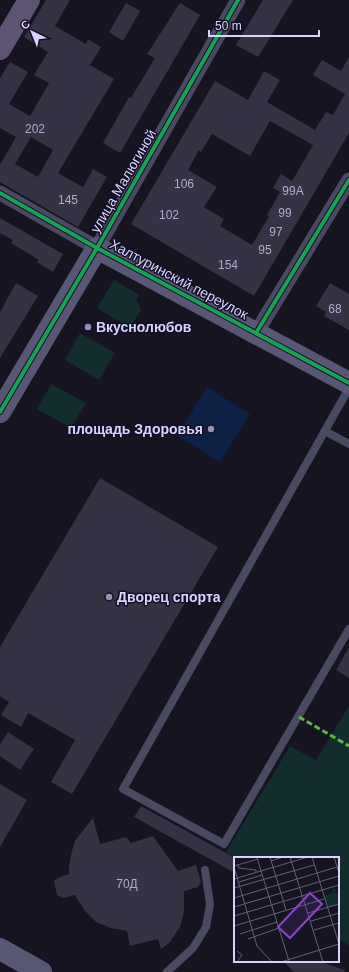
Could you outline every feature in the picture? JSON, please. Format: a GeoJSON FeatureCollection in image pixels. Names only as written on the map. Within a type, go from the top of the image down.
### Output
{"type":"FeatureCollection","features":[{"type":"Feature","properties":{"kind":"main road"},"geometry":{"type":"LineString","coordinates":[[0,49],[29,0]]}},
{"type":"Feature","properties":{"kind":"street","name":"улица Малюгиной"},"geometry":{"type":"LineString","coordinates":[[0,412],[97,248],[238,0]]}},
{"type":"Feature","properties":{"kind":"street"},"geometry":{"type":"LineString","coordinates":[[256,332],[349,180]]}},
{"type":"Feature","properties":{"kind":"street","name":"Халтуринский переулок"},"geometry":{"type":"LineString","coordinates":[[0,193],[97,248],[349,383]]}},
{"type":"Feature","properties":{"kind":"street"},"geometry":{"type":"LineString","coordinates":[[0,949],[35,970]]}},
{"type":"Feature","properties":{"kind":"lane"},"geometry":{"type":"LineString","coordinates":[[349,388],[124,789],[224,844],[349,629]]}},
{"type":"Feature","properties":{"kind":"lane"},"geometry":{"type":"LineString","coordinates":[[325,430],[349,444]]}},
{"type":"Feature","properties":{"kind":"lane"},"geometry":{"type":"LineString","coordinates":[[167,972],[193,948],[206,926],[210,904],[205,870]]}},
{"type":"Feature","properties":{"kind":"green space"},"geometry":{"type":"Polygon","coordinates":[[[114,280],[139,295],[136,299],[141,310],[130,328],[97,308],[114,280]]]}},
{"type":"Feature","properties":{"kind":"green space"},"geometry":{"type":"Polygon","coordinates":[[[80,333],[115,353],[99,380],[65,360],[80,333]]]}},
{"type":"Feature","properties":{"kind":"green space"},"geometry":{"type":"Polygon","coordinates":[[[51,384],[86,403],[71,428],[37,409],[51,384]]]}},
{"type":"Feature","properties":{"kind":"green space"},"geometry":{"type":"Polygon","coordinates":[[[349,706],[349,945],[339,940],[339,857],[235,857],[226,852],[290,746],[316,760],[349,706]]]}},
{"type":"Feature","properties":{"kind":"water"},"geometry":{"type":"Polygon","coordinates":[[[207,387],[250,414],[220,462],[177,436],[207,387]]]}},
{"type":"Feature","properties":{"kind":"building"},"geometry":{"type":"Polygon","coordinates":[[[46,0],[70,0],[55,26],[86,44],[88,39],[101,47],[90,65],[114,79],[58,173],[83,187],[93,169],[107,177],[78,227],[0,182],[0,165],[16,137],[0,128],[0,78],[10,62],[28,72],[9,104],[30,116],[49,83],[34,75],[48,52],[24,37],[46,0]],[[31,137],[15,164],[38,177],[53,150],[31,137]]]}},
{"type":"Feature","properties":{"kind":"building"},"geometry":{"type":"Polygon","coordinates":[[[263,0],[293,0],[258,57],[236,45],[263,0]]]}},
{"type":"Feature","properties":{"kind":"building"},"geometry":{"type":"Polygon","coordinates":[[[126,3],[140,11],[123,41],[109,32],[126,3]]]}},
{"type":"Feature","properties":{"kind":"building"},"geometry":{"type":"Polygon","coordinates":[[[180,3],[200,15],[120,153],[103,143],[129,97],[131,98],[155,58],[147,54],[180,3]]]}},
{"type":"Feature","properties":{"kind":"building"},"geometry":{"type":"Polygon","coordinates":[[[349,57],[349,133],[254,296],[131,224],[215,81],[248,100],[264,71],[280,80],[267,102],[315,130],[326,112],[333,115],[345,94],[313,75],[322,60],[341,71],[349,57]],[[270,121],[250,156],[212,134],[201,152],[199,150],[188,170],[217,187],[204,207],[224,219],[220,226],[252,245],[269,216],[267,215],[280,192],[273,188],[281,174],[292,181],[313,145],[270,121]]]}},
{"type":"Feature","properties":{"kind":"building"},"geometry":{"type":"Polygon","coordinates":[[[0,218],[63,254],[53,272],[37,262],[39,260],[11,243],[13,240],[0,233],[0,218]]]}},
{"type":"Feature","properties":{"kind":"building"},"geometry":{"type":"Polygon","coordinates":[[[16,283],[38,296],[0,358],[0,312],[16,283]]]}},
{"type":"Feature","properties":{"kind":"building"},"geometry":{"type":"Polygon","coordinates":[[[330,283],[349,294],[349,330],[324,316],[326,312],[316,306],[330,283]]]}},
{"type":"Feature","properties":{"kind":"building","name":"Дворец спорта"},"geometry":{"type":"Polygon","coordinates":[[[100,478],[218,547],[72,794],[51,782],[75,740],[28,713],[21,727],[1,715],[9,702],[0,696],[0,647],[100,478]]]}},
{"type":"Feature","properties":{"kind":"building"},"geometry":{"type":"Polygon","coordinates":[[[349,647],[349,678],[336,670],[349,647]]]}},
{"type":"Feature","properties":{"kind":"building"},"geometry":{"type":"Polygon","coordinates":[[[8,732],[34,749],[20,770],[0,756],[0,744],[8,732]]]}},
{"type":"Feature","properties":{"kind":"building"},"geometry":{"type":"Polygon","coordinates":[[[0,784],[27,800],[0,847],[0,784]]]}},
{"type":"Feature","properties":{"kind":"building"},"geometry":{"type":"Polygon","coordinates":[[[141,806],[234,857],[234,872],[134,817],[141,806]]]}},
{"type":"Feature","properties":{"kind":"building"},"geometry":{"type":"Polygon","coordinates":[[[93,818],[100,844],[126,837],[131,843],[153,836],[178,871],[196,865],[201,882],[198,887],[184,891],[184,912],[180,927],[170,942],[161,949],[158,939],[130,946],[127,931],[111,928],[96,922],[85,911],[75,895],[63,898],[57,895],[54,881],[69,874],[69,866],[75,841],[93,818]]]}},
{"type":"Feature","properties":{"kind":"building"},"geometry":{"type":"Polygon","coordinates":[[[284,962],[321,962],[345,970],[344,972],[294,972],[284,962]]]}},
{"type":"Feature","properties":{"kind":"marked path"},"geometry":{"type":"LineString","coordinates":[[299,717],[349,746]]}},
{"type":"Feature","properties":{"kind":"cycle path"},"geometry":{"type":"LineString","coordinates":[[0,412],[97,248],[238,0]]}},
{"type":"Feature","properties":{"kind":"cycle path"},"geometry":{"type":"LineString","coordinates":[[256,333],[349,180]]}},
{"type":"Feature","properties":{"kind":"cycle path"},"geometry":{"type":"LineString","coordinates":[[0,193],[97,248],[349,383]]}},
{"type":"Feature","properties":{"kind":"place","name":"Вкуснолюбов"},"geometry":{"type":"Point","coordinates":[88,327]}},
{"type":"Feature","properties":{"kind":"place","name":"площадь Здоровья"},"geometry":{"type":"Point","coordinates":[211,429]}},
{"type":"Feature","properties":{"kind":"place","name":"Дворец спорта"},"geometry":{"type":"Point","coordinates":[109,597]}}]}
